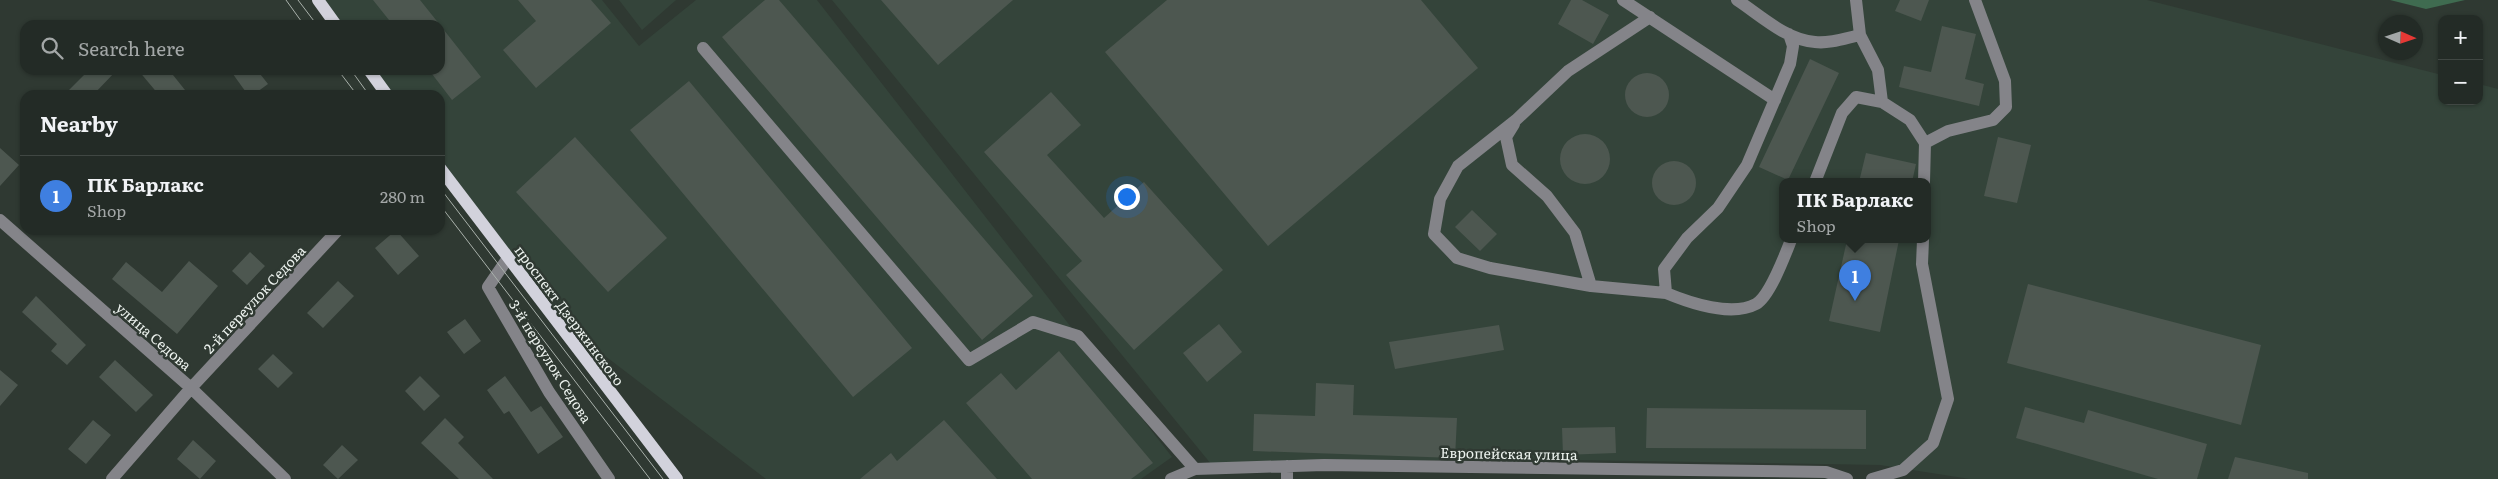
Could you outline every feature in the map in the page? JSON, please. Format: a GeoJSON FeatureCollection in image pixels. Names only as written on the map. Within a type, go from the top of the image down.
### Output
{"type":"FeatureCollection","features":[{"type":"Feature","properties":{"kind":"main road"},"geometry":{"type":"LineString","coordinates":[[318,0],[332,20]]}},
{"type":"Feature","properties":{"kind":"main road"},"geometry":{"type":"LineString","coordinates":[[373,75],[383,90]]}},
{"type":"Feature","properties":{"kind":"main road","name":"проспект Дзержинского"},"geometry":{"type":"LineString","coordinates":[[445,175],[677,479]]}},
{"type":"Feature","properties":{"kind":"street"},"geometry":{"type":"LineString","coordinates":[[1623,0],[1775,100]]}},
{"type":"Feature","properties":{"kind":"street"},"geometry":{"type":"LineString","coordinates":[[1737,0],[1789,34],[1814,42],[1835,41],[1860,35]]}},
{"type":"Feature","properties":{"kind":"street"},"geometry":{"type":"LineString","coordinates":[[1856,0],[1860,35],[1878,70],[1882,102]]}},
{"type":"Feature","properties":{"kind":"street"},"geometry":{"type":"LineString","coordinates":[[1925,143],[1948,131],[1993,120],[2006,107],[2005,81],[1975,0]]}},
{"type":"Feature","properties":{"kind":"street"},"geometry":{"type":"LineString","coordinates":[[1650,17],[1568,71],[1516,120],[1458,166],[1440,199],[1434,234],[1457,258],[1490,268],[1591,286],[1666,293],[1692,304],[1737,309],[1757,303],[1777,275],[1790,243]]}},
{"type":"Feature","properties":{"kind":"street"},"geometry":{"type":"LineString","coordinates":[[1666,293],[1664,269],[1687,238],[1718,208],[1747,165],[1790,64],[1793,46],[1789,34]]}},
{"type":"Feature","properties":{"kind":"street"},"geometry":{"type":"LineString","coordinates":[[703,48],[969,360],[1033,322],[1078,336],[1195,469]]}},
{"type":"Feature","properties":{"kind":"street"},"geometry":{"type":"LineString","coordinates":[[1817,178],[1842,113],[1856,97],[1882,102],[1910,120],[1925,143],[1924,178]]}},
{"type":"Feature","properties":{"kind":"street"},"geometry":{"type":"LineString","coordinates":[[1516,120],[1506,138],[1512,165],[1546,196],[1574,234],[1591,286]]}},
{"type":"Feature","properties":{"kind":"street","name":"улица Седова"},"geometry":{"type":"LineString","coordinates":[[0,220],[191,388],[285,479]]}},
{"type":"Feature","properties":{"kind":"street","name":"2-й переулок Седова"},"geometry":{"type":"LineString","coordinates":[[112,479],[191,388],[333,235]]}},
{"type":"Feature","properties":{"kind":"street"},"geometry":{"type":"LineString","coordinates":[[1872,479],[1903,470],[1933,443],[1948,399],[1922,264],[1923,243]]}},
{"type":"Feature","properties":{"kind":"street","name":"3-й переулок Седова"},"geometry":{"type":"LineString","coordinates":[[508,258],[488,287],[549,392],[609,479]]}},
{"type":"Feature","properties":{"kind":"street","name":"Европейская улица"},"geometry":{"type":"LineString","coordinates":[[1171,479],[1195,469],[1287,473],[1826,472],[1847,479]]}},
{"type":"Feature","properties":{"kind":"shaded area"},"geometry":{"type":"Polygon","coordinates":[[[317,0],[602,0],[639,46],[696,0],[817,0],[1172,457],[1141,479],[766,479],[566,326],[445,168],[445,90],[386,90],[375,75],[445,75],[445,20],[332,20],[317,0]]]}},
{"type":"Feature","properties":{"kind":"shaded area"},"geometry":{"type":"Polygon","coordinates":[[[619,0],[676,0],[642,30],[619,0]]]}},
{"type":"Feature","properties":{"kind":"shaded area"},"geometry":{"type":"Polygon","coordinates":[[[832,0],[2147,0],[2438,74],[2438,105],[2483,105],[2483,85],[2498,89],[2498,479],[1970,479],[1880,465],[1516,459],[1211,464],[832,0]]]}},
{"type":"Feature","properties":{"kind":"green space"},"geometry":{"type":"Polygon","coordinates":[[[2390,0],[2465,0],[2426,9],[2390,0]]]}},
{"type":"Feature","properties":{"kind":"building"},"geometry":{"type":"Polygon","coordinates":[[[373,0],[420,0],[436,20],[389,20],[373,0]]]}},
{"type":"Feature","properties":{"kind":"building"},"geometry":{"type":"Polygon","coordinates":[[[518,0],[591,0],[611,23],[536,88],[503,50],[536,21],[518,0]]]}},
{"type":"Feature","properties":{"kind":"building"},"geometry":{"type":"Polygon","coordinates":[[[765,0],[779,0],[1033,296],[982,340],[722,37],[765,0]]]}},
{"type":"Feature","properties":{"kind":"building"},"geometry":{"type":"Polygon","coordinates":[[[881,0],[1013,0],[938,65],[881,0]]]}},
{"type":"Feature","properties":{"kind":"building"},"geometry":{"type":"Polygon","coordinates":[[[1167,0],[1421,0],[1478,68],[1268,246],[1105,52],[1167,0]]]}},
{"type":"Feature","properties":{"kind":"building"},"geometry":{"type":"Polygon","coordinates":[[[1571,0],[1582,0],[1609,15],[1593,44],[1558,24],[1571,0]]]}},
{"type":"Feature","properties":{"kind":"building"},"geometry":{"type":"Polygon","coordinates":[[[1900,0],[1929,0],[1921,21],[1895,11],[1900,0]]]}},
{"type":"Feature","properties":{"kind":"building"},"geometry":{"type":"Polygon","coordinates":[[[1942,26],[1976,34],[1965,79],[1984,84],[1979,106],[1899,87],[1904,66],[1931,72],[1942,26]]]}},
{"type":"Feature","properties":{"kind":"building"},"geometry":{"type":"Polygon","coordinates":[[[445,31],[481,77],[452,100],[433,75],[445,75],[445,31]]]}},
{"type":"Feature","properties":{"kind":"building"},"geometry":{"type":"Polygon","coordinates":[[[1810,59],[1839,73],[1789,178],[1784,178],[1759,167],[1810,59]]]}},
{"type":"Feature","properties":{"kind":"building"},"geometry":{"type":"Polygon","coordinates":[[[1651,73],[1663,79],[1668,86],[1668,104],[1663,111],[1656,116],[1643,117],[1635,114],[1628,107],[1625,91],[1628,83],[1635,76],[1651,73]]]}},
{"type":"Feature","properties":{"kind":"building"},"geometry":{"type":"Polygon","coordinates":[[[84,75],[112,75],[98,90],[69,90],[84,75]]]}},
{"type":"Feature","properties":{"kind":"building"},"geometry":{"type":"Polygon","coordinates":[[[142,75],[173,75],[185,90],[155,90],[142,75]]]}},
{"type":"Feature","properties":{"kind":"building"},"geometry":{"type":"Polygon","coordinates":[[[234,75],[261,75],[268,84],[260,90],[244,90],[234,75]]]}},
{"type":"Feature","properties":{"kind":"building"},"geometry":{"type":"Polygon","coordinates":[[[689,81],[912,348],[853,397],[630,130],[689,81]]]}},
{"type":"Feature","properties":{"kind":"building"},"geometry":{"type":"Polygon","coordinates":[[[1051,92],[1081,125],[1047,155],[1104,218],[1144,182],[1223,270],[1134,350],[1066,275],[1082,261],[984,152],[1051,92]]]}},
{"type":"Feature","properties":{"kind":"building"},"geometry":{"type":"Polygon","coordinates":[[[1590,134],[1603,141],[1609,149],[1609,169],[1603,177],[1595,183],[1580,184],[1567,177],[1561,169],[1560,154],[1567,141],[1575,135],[1590,134]]]}},
{"type":"Feature","properties":{"kind":"building"},"geometry":{"type":"Polygon","coordinates":[[[575,137],[667,238],[608,292],[516,192],[575,137]]]}},
{"type":"Feature","properties":{"kind":"building"},"geometry":{"type":"Polygon","coordinates":[[[1998,137],[2031,145],[2017,203],[1984,196],[1998,137]]]}},
{"type":"Feature","properties":{"kind":"building"},"geometry":{"type":"Polygon","coordinates":[[[0,148],[19,165],[0,186],[0,148]]]}},
{"type":"Feature","properties":{"kind":"building"},"geometry":{"type":"Polygon","coordinates":[[[1866,153],[1916,164],[1913,178],[1860,178],[1866,153]]]}},
{"type":"Feature","properties":{"kind":"building"},"geometry":{"type":"Polygon","coordinates":[[[1670,161],[1678,161],[1690,167],[1696,183],[1690,199],[1678,205],[1670,205],[1658,199],[1652,187],[1652,179],[1658,167],[1670,161]]]}},
{"type":"Feature","properties":{"kind":"building"},"geometry":{"type":"Polygon","coordinates":[[[1472,210],[1497,234],[1480,251],[1455,227],[1472,210]]]}},
{"type":"Feature","properties":{"kind":"building"},"geometry":{"type":"Polygon","coordinates":[[[390,235],[400,235],[419,256],[398,275],[375,248],[390,235]]]}},
{"type":"Feature","properties":{"kind":"building"},"geometry":{"type":"Polygon","coordinates":[[[1846,243],[1898,243],[1880,332],[1829,321],[1846,243]]]}},
{"type":"Feature","properties":{"kind":"building"},"geometry":{"type":"Polygon","coordinates":[[[250,252],[265,266],[247,285],[232,271],[250,252]]]}},
{"type":"Feature","properties":{"kind":"building"},"geometry":{"type":"Polygon","coordinates":[[[189,261],[218,286],[177,334],[112,279],[126,262],[162,292],[189,261]]]}},
{"type":"Feature","properties":{"kind":"building"},"geometry":{"type":"Polygon","coordinates":[[[338,281],[354,296],[323,328],[307,313],[338,281]]]}},
{"type":"Feature","properties":{"kind":"building"},"geometry":{"type":"Polygon","coordinates":[[[2028,284],[2261,345],[2241,425],[2007,363],[2028,284]]]}},
{"type":"Feature","properties":{"kind":"building"},"geometry":{"type":"Polygon","coordinates":[[[36,296],[86,345],[67,365],[51,351],[57,344],[22,312],[36,296]]]}},
{"type":"Feature","properties":{"kind":"building"},"geometry":{"type":"Polygon","coordinates":[[[465,319],[481,341],[464,354],[447,332],[465,319]]]}},
{"type":"Feature","properties":{"kind":"building"},"geometry":{"type":"Polygon","coordinates":[[[1219,324],[1242,352],[1207,382],[1183,353],[1219,324]]]}},
{"type":"Feature","properties":{"kind":"building"},"geometry":{"type":"Polygon","coordinates":[[[1499,325],[1504,350],[1395,369],[1389,342],[1499,325]]]}},
{"type":"Feature","properties":{"kind":"building"},"geometry":{"type":"Polygon","coordinates":[[[1059,351],[1153,463],[1131,479],[1032,479],[966,403],[1001,373],[1016,390],[1059,351]]]}},
{"type":"Feature","properties":{"kind":"building"},"geometry":{"type":"Polygon","coordinates":[[[273,354],[293,373],[278,388],[258,369],[273,354]]]}},
{"type":"Feature","properties":{"kind":"building"},"geometry":{"type":"Polygon","coordinates":[[[115,360],[153,395],[136,412],[99,377],[115,360]]]}},
{"type":"Feature","properties":{"kind":"building"},"geometry":{"type":"Polygon","coordinates":[[[0,370],[18,385],[0,406],[0,370]]]}},
{"type":"Feature","properties":{"kind":"building"},"geometry":{"type":"Polygon","coordinates":[[[420,376],[440,396],[424,411],[405,391],[420,376]]]}},
{"type":"Feature","properties":{"kind":"building"},"geometry":{"type":"Polygon","coordinates":[[[505,376],[531,412],[541,406],[563,437],[538,454],[509,411],[504,414],[487,390],[505,376]]]}},
{"type":"Feature","properties":{"kind":"building"},"geometry":{"type":"Polygon","coordinates":[[[1316,383],[1354,385],[1353,415],[1457,418],[1455,458],[1253,451],[1254,414],[1315,416],[1316,383]]]}},
{"type":"Feature","properties":{"kind":"building"},"geometry":{"type":"Polygon","coordinates":[[[2025,407],[2084,423],[2088,410],[2207,444],[2197,479],[2158,479],[2016,438],[2025,407]]]}},
{"type":"Feature","properties":{"kind":"building"},"geometry":{"type":"Polygon","coordinates":[[[1647,408],[1866,410],[1866,449],[1646,448],[1647,408]]]}},
{"type":"Feature","properties":{"kind":"building"},"geometry":{"type":"Polygon","coordinates":[[[445,418],[464,437],[458,443],[493,479],[459,479],[421,443],[445,418]]]}},
{"type":"Feature","properties":{"kind":"building"},"geometry":{"type":"Polygon","coordinates":[[[93,420],[111,435],[86,464],[68,449],[93,420]]]}},
{"type":"Feature","properties":{"kind":"building"},"geometry":{"type":"Polygon","coordinates":[[[944,420],[997,479],[860,479],[891,453],[897,461],[944,420]]]}},
{"type":"Feature","properties":{"kind":"building"},"geometry":{"type":"Polygon","coordinates":[[[1615,427],[1616,453],[1563,455],[1562,428],[1615,427]]]}},
{"type":"Feature","properties":{"kind":"building"},"geometry":{"type":"Polygon","coordinates":[[[193,440],[216,461],[200,479],[177,459],[193,440]]]}},
{"type":"Feature","properties":{"kind":"building"},"geometry":{"type":"Polygon","coordinates":[[[342,445],[358,460],[338,479],[323,465],[342,445]]]}},
{"type":"Feature","properties":{"kind":"building"},"geometry":{"type":"Polygon","coordinates":[[[2235,457],[2308,473],[2308,479],[2228,479],[2235,457]]]}},
{"type":"Feature","properties":{"kind":"tram line"},"geometry":{"type":"LineString","coordinates":[[286,0],[300,20]]}},
{"type":"Feature","properties":{"kind":"tram line"},"geometry":{"type":"LineString","coordinates":[[298,0],[313,20]]}},
{"type":"Feature","properties":{"kind":"tram line"},"geometry":{"type":"LineString","coordinates":[[342,75],[353,90]]}},
{"type":"Feature","properties":{"kind":"tram line"},"geometry":{"type":"LineString","coordinates":[[355,75],[365,90]]}},
{"type":"Feature","properties":{"kind":"tram line"},"geometry":{"type":"LineString","coordinates":[[445,195],[663,479]]}},
{"type":"Feature","properties":{"kind":"tram line"},"geometry":{"type":"LineString","coordinates":[[445,212],[650,479]]}},
{"type":"Feature","properties":{"kind":"place","name":"ПК Барлакс"},"geometry":{"type":"Point","coordinates":[1855,301]}}]}
